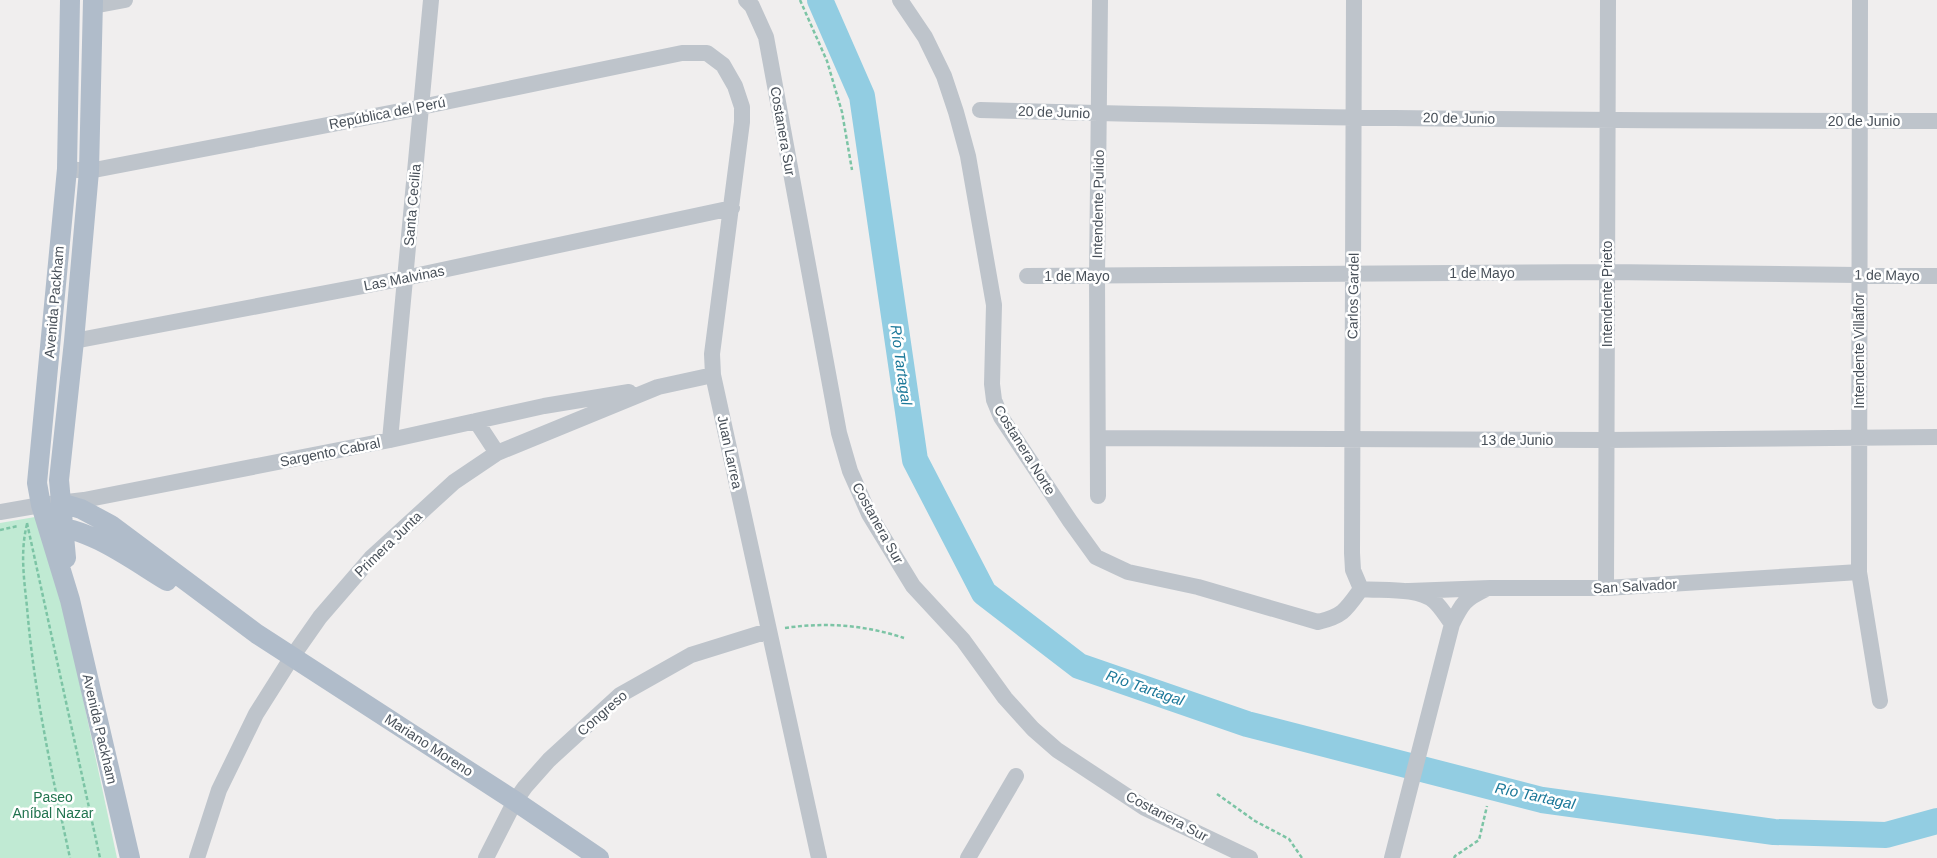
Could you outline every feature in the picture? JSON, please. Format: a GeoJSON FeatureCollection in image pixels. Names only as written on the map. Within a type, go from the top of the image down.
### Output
{"type":"FeatureCollection","features":[{"type":"Feature","properties":{"kind":"main road","name":"Avenida Packham"},"geometry":{"type":"LineString","coordinates":[[70,0],[66,168],[37,483],[41,505],[55,527],[70,600],[130,858]]}},
{"type":"Feature","properties":{"kind":"main road","name":"Avenida Packham"},"geometry":{"type":"LineString","coordinates":[[55,527],[61,503],[59,480],[89,171],[93,3]]}},
{"type":"Feature","properties":{"kind":"main road","name":"Mariano Moreno"},"geometry":{"type":"LineString","coordinates":[[61,503],[81,509],[111,525],[257,634]]}},
{"type":"Feature","properties":{"kind":"main road","name":"Mariano Moreno"},"geometry":{"type":"LineString","coordinates":[[55,527],[76,530],[95,539],[257,634],[515,801],[599,858]]}},
{"type":"Feature","properties":{"kind":"street"},"geometry":{"type":"LineString","coordinates":[[93,3],[125,0]]}},
{"type":"Feature","properties":{"kind":"street","name":"Santa Cecilia"},"geometry":{"type":"LineString","coordinates":[[390,440],[431,0]]}},
{"type":"Feature","properties":{"kind":"street","name":"Costanera Sur"},"geometry":{"type":"LineString","coordinates":[[746,0],[752,6],[766,36],[839,433],[850,471],[870,514],[913,586],[963,640],[1005,698],[1033,729],[1057,750],[1145,808],[1250,858]]}},
{"type":"Feature","properties":{"kind":"street","name":"Costanera Norte"},"geometry":{"type":"LineString","coordinates":[[900,0],[924,37],[944,76],[968,156],[994,305],[992,384],[994,400],[1001,417],[1070,522],[1096,557],[1128,572],[1198,587],[1318,622],[1336,618],[1346,609],[1361,589]]}},
{"type":"Feature","properties":{"kind":"street","name":"Intendente Pulido"},"geometry":{"type":"LineString","coordinates":[[1098,496],[1097,276],[1100,0]]}},
{"type":"Feature","properties":{"kind":"street","name":"Carlos Gardel"},"geometry":{"type":"LineString","coordinates":[[1354,0],[1352,553],[1353,570],[1361,589]]}},
{"type":"Feature","properties":{"kind":"street","name":"Intendente Prieto"},"geometry":{"type":"LineString","coordinates":[[1606,588],[1608,0]]}},
{"type":"Feature","properties":{"kind":"street","name":"Intendente Villaflor"},"geometry":{"type":"LineString","coordinates":[[1860,0],[1859,572],[1880,701]]}},
{"type":"Feature","properties":{"kind":"street","name":"República del Perú"},"geometry":{"type":"LineString","coordinates":[[66,168],[89,171],[421,107],[682,52],[707,53]]}},
{"type":"Feature","properties":{"kind":"street","name":"Juan Larrea"},"geometry":{"type":"LineString","coordinates":[[707,53],[723,65],[735,86],[742,106],[742,122],[732,208],[712,354],[713,375],[819,858]]}},
{"type":"Feature","properties":{"kind":"street","name":"20 de Junio"},"geometry":{"type":"LineString","coordinates":[[980,110],[1099,114],[1608,121],[1937,121]]}},
{"type":"Feature","properties":{"kind":"street","name":"Las Malvinas"},"geometry":{"type":"LineString","coordinates":[[74,341],[405,278],[732,208]]}},
{"type":"Feature","properties":{"kind":"street","name":"1 de Mayo"},"geometry":{"type":"LineString","coordinates":[[1027,276],[1607,272],[1937,276]]}},
{"type":"Feature","properties":{"kind":"street","name":"Primera Junta"},"geometry":{"type":"LineString","coordinates":[[197,858],[223,781],[256,714],[320,617],[371,558],[454,482],[497,453],[658,387],[713,375]]}},
{"type":"Feature","properties":{"kind":"street","name":"Sargento Cabral"},"geometry":{"type":"LineString","coordinates":[[0,512],[84,500],[390,440],[544,406],[658,387]]}},
{"type":"Feature","properties":{"kind":"street"},"geometry":{"type":"LineString","coordinates":[[476,421],[497,453]]}},
{"type":"Feature","properties":{"kind":"street","name":"13 de Junio"},"geometry":{"type":"LineString","coordinates":[[1098,438],[1606,440],[1937,437]]}},
{"type":"Feature","properties":{"kind":"street","name":"San Salvador"},"geometry":{"type":"LineString","coordinates":[[1409,591],[1490,588],[1606,588],[1859,572]]}},
{"type":"Feature","properties":{"kind":"street"},"geometry":{"type":"LineString","coordinates":[[1392,858],[1452,624],[1462,604],[1490,588]]}},
{"type":"Feature","properties":{"kind":"street"},"geometry":{"type":"LineString","coordinates":[[1361,589],[1409,591],[1426,595],[1436,602],[1452,624]]}},
{"type":"Feature","properties":{"kind":"street","name":"Congreso"},"geometry":{"type":"LineString","coordinates":[[486,858],[515,801],[549,760],[620,695],[691,655],[768,631]]}},
{"type":"Feature","properties":{"kind":"street"},"geometry":{"type":"LineString","coordinates":[[968,858],[1016,776]]}},
{"type":"Feature","properties":{"kind":"path"},"geometry":{"type":"LineString","coordinates":[[800,0],[828,61],[842,112],[852,170]]}},
{"type":"Feature","properties":{"kind":"path"},"geometry":{"type":"LineString","coordinates":[[41,505],[27,524],[23,542],[29,640],[53,781],[70,858]]}},
{"type":"Feature","properties":{"kind":"path"},"geometry":{"type":"LineString","coordinates":[[0,530],[27,524]]}},
{"type":"Feature","properties":{"kind":"path"},"geometry":{"type":"LineString","coordinates":[[768,631],[802,626],[844,625],[880,630],[904,638]]}},
{"type":"Feature","properties":{"kind":"path"},"geometry":{"type":"LineString","coordinates":[[1217,794],[1255,821],[1289,839],[1302,858]]}},
{"type":"Feature","properties":{"kind":"path"},"geometry":{"type":"LineString","coordinates":[[1454,858],[1479,840],[1487,806]]}},
{"type":"Feature","properties":{"kind":"green space","name":"Paseo Aníbal Nazar"},"geometry":{"type":"Polygon","coordinates":[[[35,517],[60,591],[117,858],[0,858],[0,523],[35,517]]]}},
{"type":"Feature","properties":{"kind":"waterway","name":"Río Tartagal"},"geometry":{"type":"LineString","coordinates":[[820,0],[862,96],[915,460],[984,593],[1079,666],[1247,724],[1542,800],[1774,832],[1886,835],[1937,821]]}}]}
